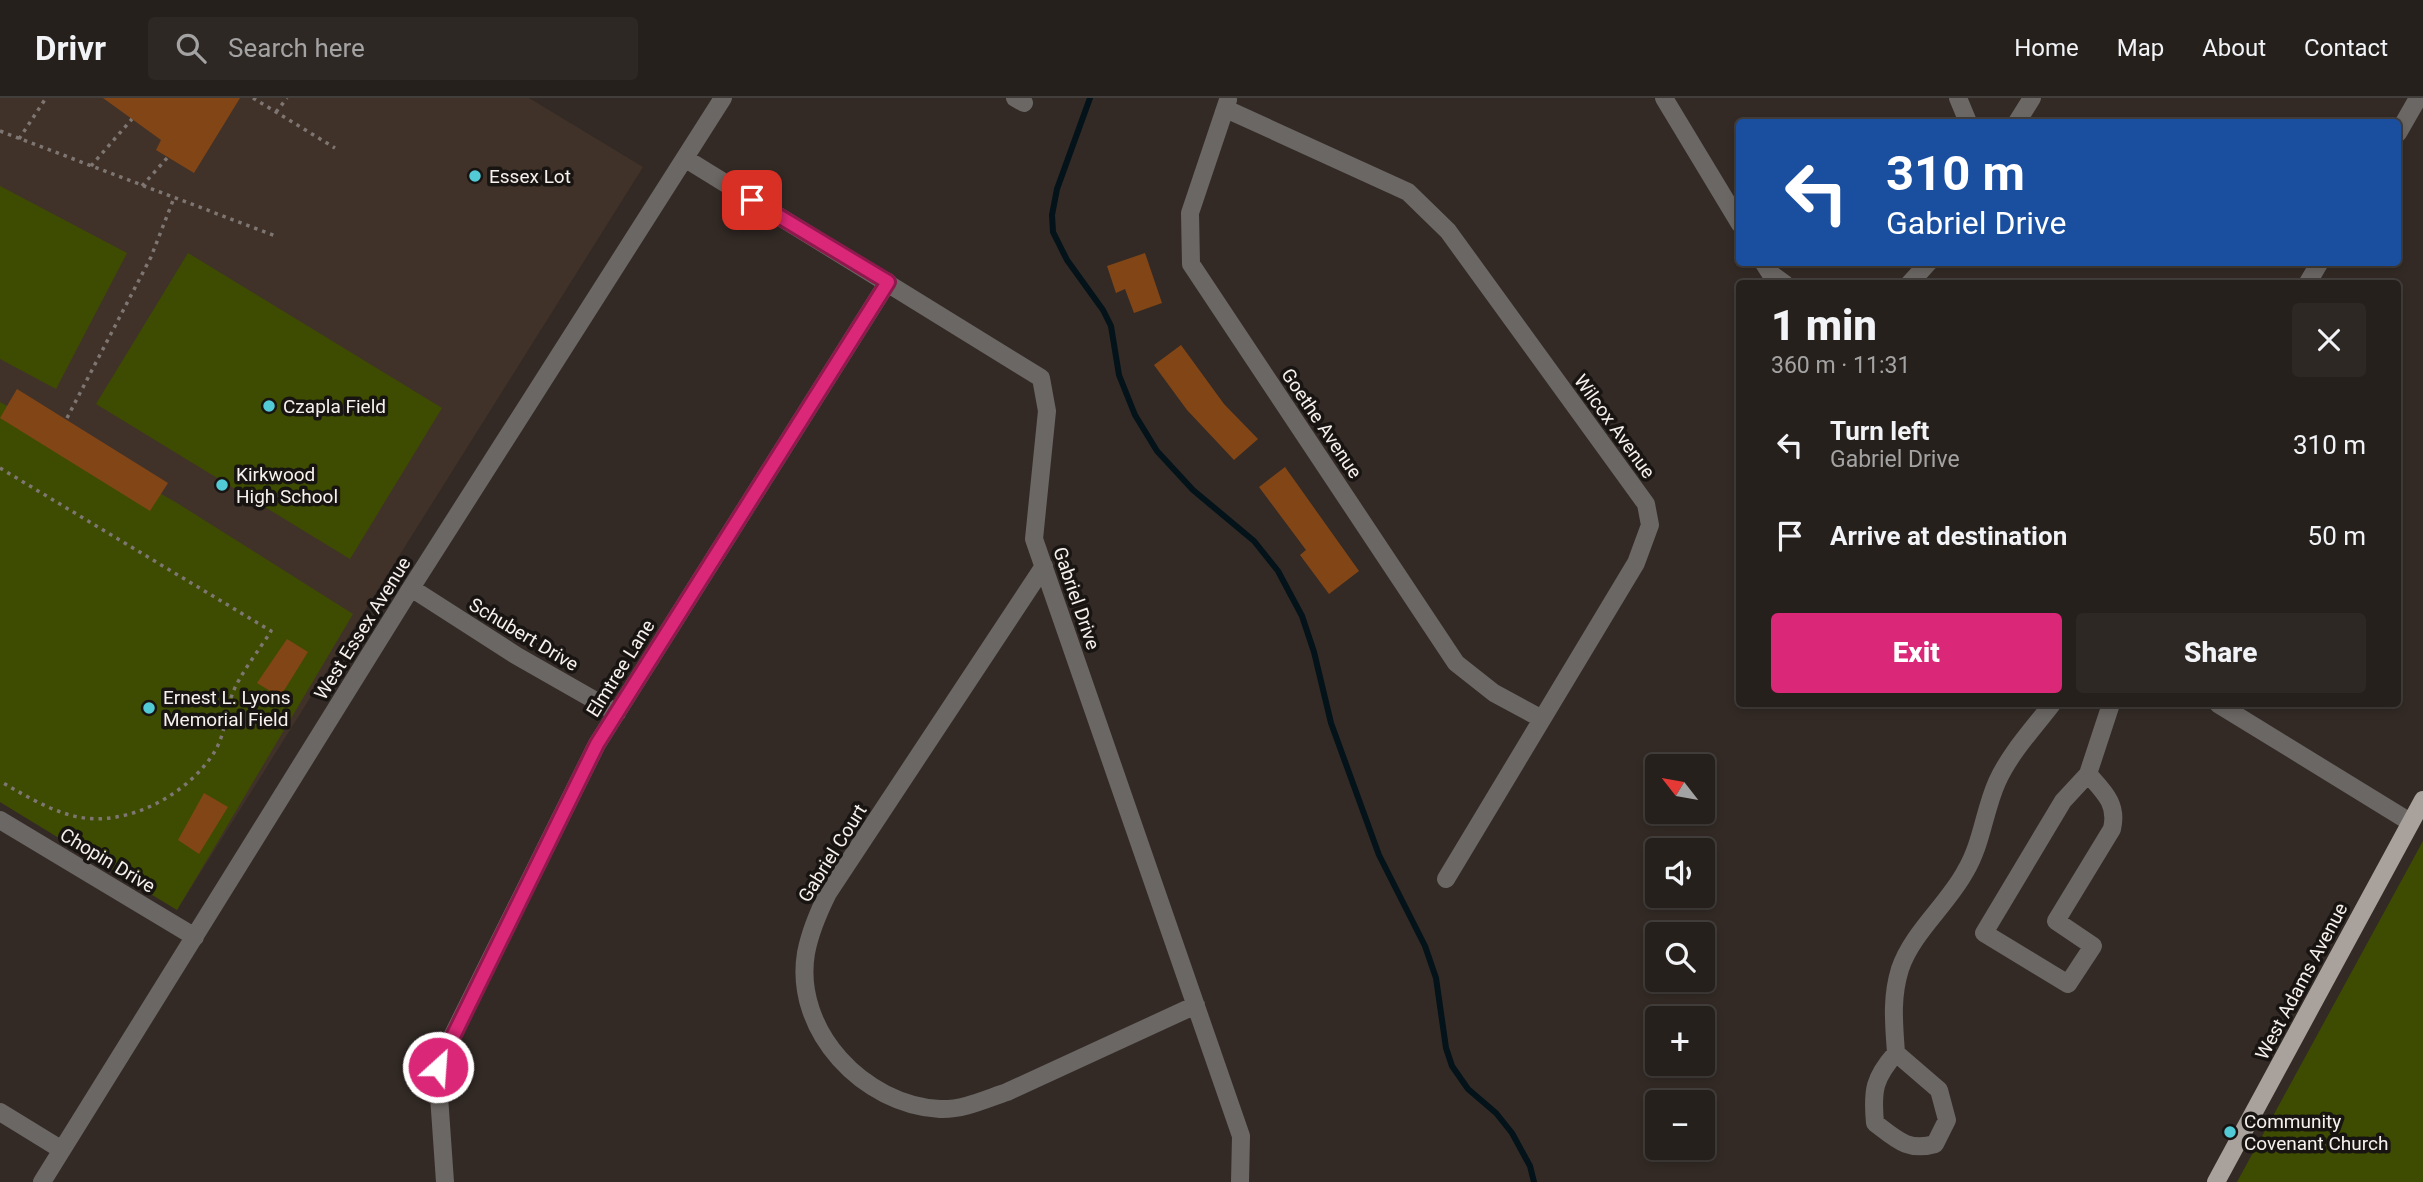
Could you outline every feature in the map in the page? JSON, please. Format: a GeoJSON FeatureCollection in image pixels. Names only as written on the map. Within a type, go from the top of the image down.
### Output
{"type":"FeatureCollection","features":[{"type":"Feature","properties":{"kind":"main road","name":"West Adams Avenue"},"geometry":{"type":"LineString","coordinates":[[2216,1182],[2423,800]]}},
{"type":"Feature","properties":{"kind":"street","name":"West Essex Avenue"},"geometry":{"type":"LineString","coordinates":[[42,1182],[411,588],[723,98]]}},
{"type":"Feature","properties":{"kind":"street"},"geometry":{"type":"LineString","coordinates":[[1664,98],[1736,217]]}},
{"type":"Feature","properties":{"kind":"street"},"geometry":{"type":"LineString","coordinates":[[1958,98],[1967,119]]}},
{"type":"Feature","properties":{"kind":"street"},"geometry":{"type":"LineString","coordinates":[[2019,119],[2032,98]]}},
{"type":"Feature","properties":{"kind":"street"},"geometry":{"type":"LineString","coordinates":[[2401,128],[2418,98]]}},
{"type":"Feature","properties":{"kind":"street","name":"Wilcox Avenue"},"geometry":{"type":"LineString","coordinates":[[1227,104],[1408,192],[1448,232],[1647,504],[1650,525],[1636,563],[1447,879]]}},
{"type":"Feature","properties":{"kind":"street","name":"Goethe Avenue"},"geometry":{"type":"LineString","coordinates":[[1227,104],[1190,213],[1191,264],[1456,663],[1494,693],[1542,719]]}},
{"type":"Feature","properties":{"kind":"street","name":"Gabriel Drive"},"geometry":{"type":"LineString","coordinates":[[686,159],[1041,379],[1047,411],[1034,539],[1241,1136],[1240,1182]]}},
{"type":"Feature","properties":{"kind":"street"},"geometry":{"type":"LineString","coordinates":[[1913,280],[1925,266]]}},
{"type":"Feature","properties":{"kind":"street"},"geometry":{"type":"LineString","coordinates":[[1766,268],[1780,280]]}},
{"type":"Feature","properties":{"kind":"street","name":"Elmtree Lane"},"geometry":{"type":"LineString","coordinates":[[445,1182],[438,1067],[597,744],[888,282]]}},
{"type":"Feature","properties":{"kind":"street","name":"Gabriel Court"},"geometry":{"type":"LineString","coordinates":[[1044,566],[828,893],[814,923],[806,955],[807,995],[821,1032],[841,1063],[872,1088],[905,1101],[940,1109],[975,1104],[1007,1092],[1196,1005]]}},
{"type":"Feature","properties":{"kind":"street","name":"Schubert Drive"},"geometry":{"type":"LineString","coordinates":[[411,588],[517,656],[617,713]]}},
{"type":"Feature","properties":{"kind":"street"},"geometry":{"type":"LineString","coordinates":[[1896,1053],[1879,1073],[1873,1097],[1875,1123],[1914,1148],[1935,1144],[1947,1120],[1939,1090],[1896,1053],[1892,1004],[1900,968],[1909,950],[1966,871],[1983,831],[1996,784],[2007,762],[2050,707]]}},
{"type":"Feature","properties":{"kind":"street"},"geometry":{"type":"LineString","coordinates":[[2088,774],[2109,797],[2115,815],[2112,829],[2056,920],[2093,946],[2068,984],[1984,933],[2063,801],[2088,774],[2110,707]]}},
{"type":"Feature","properties":{"kind":"street"},"geometry":{"type":"LineString","coordinates":[[2223,707],[2410,821]]}},
{"type":"Feature","properties":{"kind":"street","name":"Chopin Drive"},"geometry":{"type":"LineString","coordinates":[[0,820],[195,937]]}},
{"type":"Feature","properties":{"kind":"street"},"geometry":{"type":"LineString","coordinates":[[0,1112],[62,1150]]}},
{"type":"Feature","properties":{"kind":"path"},"geometry":{"type":"LineString","coordinates":[[19,139],[46,98]]}},
{"type":"Feature","properties":{"kind":"path"},"geometry":{"type":"LineString","coordinates":[[253,98],[335,148]]}},
{"type":"Feature","properties":{"kind":"path"},"geometry":{"type":"LineString","coordinates":[[276,112],[287,98]]}},
{"type":"Feature","properties":{"kind":"path"},"geometry":{"type":"LineString","coordinates":[[91,166],[132,119]]}},
{"type":"Feature","properties":{"kind":"path"},"geometry":{"type":"LineString","coordinates":[[0,131],[278,237]]}},
{"type":"Feature","properties":{"kind":"path"},"geometry":{"type":"LineString","coordinates":[[142,186],[168,157]]}},
{"type":"Feature","properties":{"kind":"path"},"geometry":{"type":"LineString","coordinates":[[67,418],[151,257],[174,198]]}},
{"type":"Feature","properties":{"kind":"path"},"geometry":{"type":"LineString","coordinates":[[0,468],[271,631],[232,694],[228,720],[215,750],[198,773],[167,799],[119,817],[78,817],[30,799],[0,781]]}},
{"type":"Feature","properties":{"kind":"shaded area","name":"Kirkwood High School"},"geometry":{"type":"Polygon","coordinates":[[[0,98],[529,98],[643,167],[177,910],[0,802],[0,98]]]}},
{"type":"Feature","properties":{"kind":"green space"},"geometry":{"type":"Polygon","coordinates":[[[0,186],[127,253],[56,389],[0,359],[0,186]]]}},
{"type":"Feature","properties":{"kind":"green space","name":"Czapla Field"},"geometry":{"type":"Polygon","coordinates":[[[188,253],[442,408],[350,559],[96,404],[188,253]]]}},
{"type":"Feature","properties":{"kind":"green space","name":"Ernest L. Lyons Memorial Field"},"geometry":{"type":"Polygon","coordinates":[[[0,402],[177,503],[353,614],[177,910],[0,802],[0,402]]]}},
{"type":"Feature","properties":{"kind":"green space"},"geometry":{"type":"Polygon","coordinates":[[[2423,841],[2423,1182],[2237,1182],[2423,841]]]}},
{"type":"Feature","properties":{"kind":"building"},"geometry":{"type":"Polygon","coordinates":[[[103,98],[240,98],[194,173],[156,150],[161,140],[103,98]]]}},
{"type":"Feature","properties":{"kind":"building"},"geometry":{"type":"Polygon","coordinates":[[[1145,253],[1162,303],[1134,313],[1125,289],[1116,293],[1107,266],[1145,253]]]}},
{"type":"Feature","properties":{"kind":"building"},"geometry":{"type":"Polygon","coordinates":[[[1181,345],[1224,404],[1258,439],[1234,460],[1187,410],[1154,365],[1181,345]]]}},
{"type":"Feature","properties":{"kind":"building"},"geometry":{"type":"Polygon","coordinates":[[[17,389],[168,483],[150,511],[0,418],[17,389]]]}},
{"type":"Feature","properties":{"kind":"building"},"geometry":{"type":"Polygon","coordinates":[[[1285,467],[1359,571],[1329,594],[1300,555],[1306,550],[1259,487],[1285,467]]]}},
{"type":"Feature","properties":{"kind":"building"},"geometry":{"type":"Polygon","coordinates":[[[287,639],[308,652],[280,697],[257,683],[287,639]]]}},
{"type":"Feature","properties":{"kind":"building"},"geometry":{"type":"Polygon","coordinates":[[[204,793],[228,807],[199,854],[178,840],[204,793]]]}},
{"type":"Feature","properties":{"kind":"waterway"},"geometry":{"type":"LineString","coordinates":[[1090,98],[1057,189],[1052,215],[1053,232],[1067,260],[1103,310],[1111,326],[1119,375],[1135,415],[1157,451],[1193,490],[1254,541],[1278,571],[1302,616],[1314,652],[1331,723],[1379,855],[1425,946],[1436,978],[1446,1048],[1452,1066],[1468,1089],[1496,1113],[1512,1133],[1530,1166],[1534,1182]]}},
{"type":"Feature","properties":{"kind":"place","name":"Essex Lot"},"geometry":{"type":"Point","coordinates":[475,176]}},
{"type":"Feature","properties":{"kind":"place","name":"Czapla Field"},"geometry":{"type":"Point","coordinates":[269,406]}},
{"type":"Feature","properties":{"kind":"place","name":"Kirkwood High School"},"geometry":{"type":"Point","coordinates":[222,485]}},
{"type":"Feature","properties":{"kind":"place","name":"Ernest L. Lyons Memorial Field"},"geometry":{"type":"Point","coordinates":[149,708]}},
{"type":"Feature","properties":{"kind":"place","name":"Community Covenant Church"},"geometry":{"type":"Point","coordinates":[2230,1132]}},
{"type":"Feature","properties":{"kind":"route"},"geometry":{"type":"LineString","coordinates":[[438,1067],[597,744],[850,338],[888,282],[752,200]]}}]}
